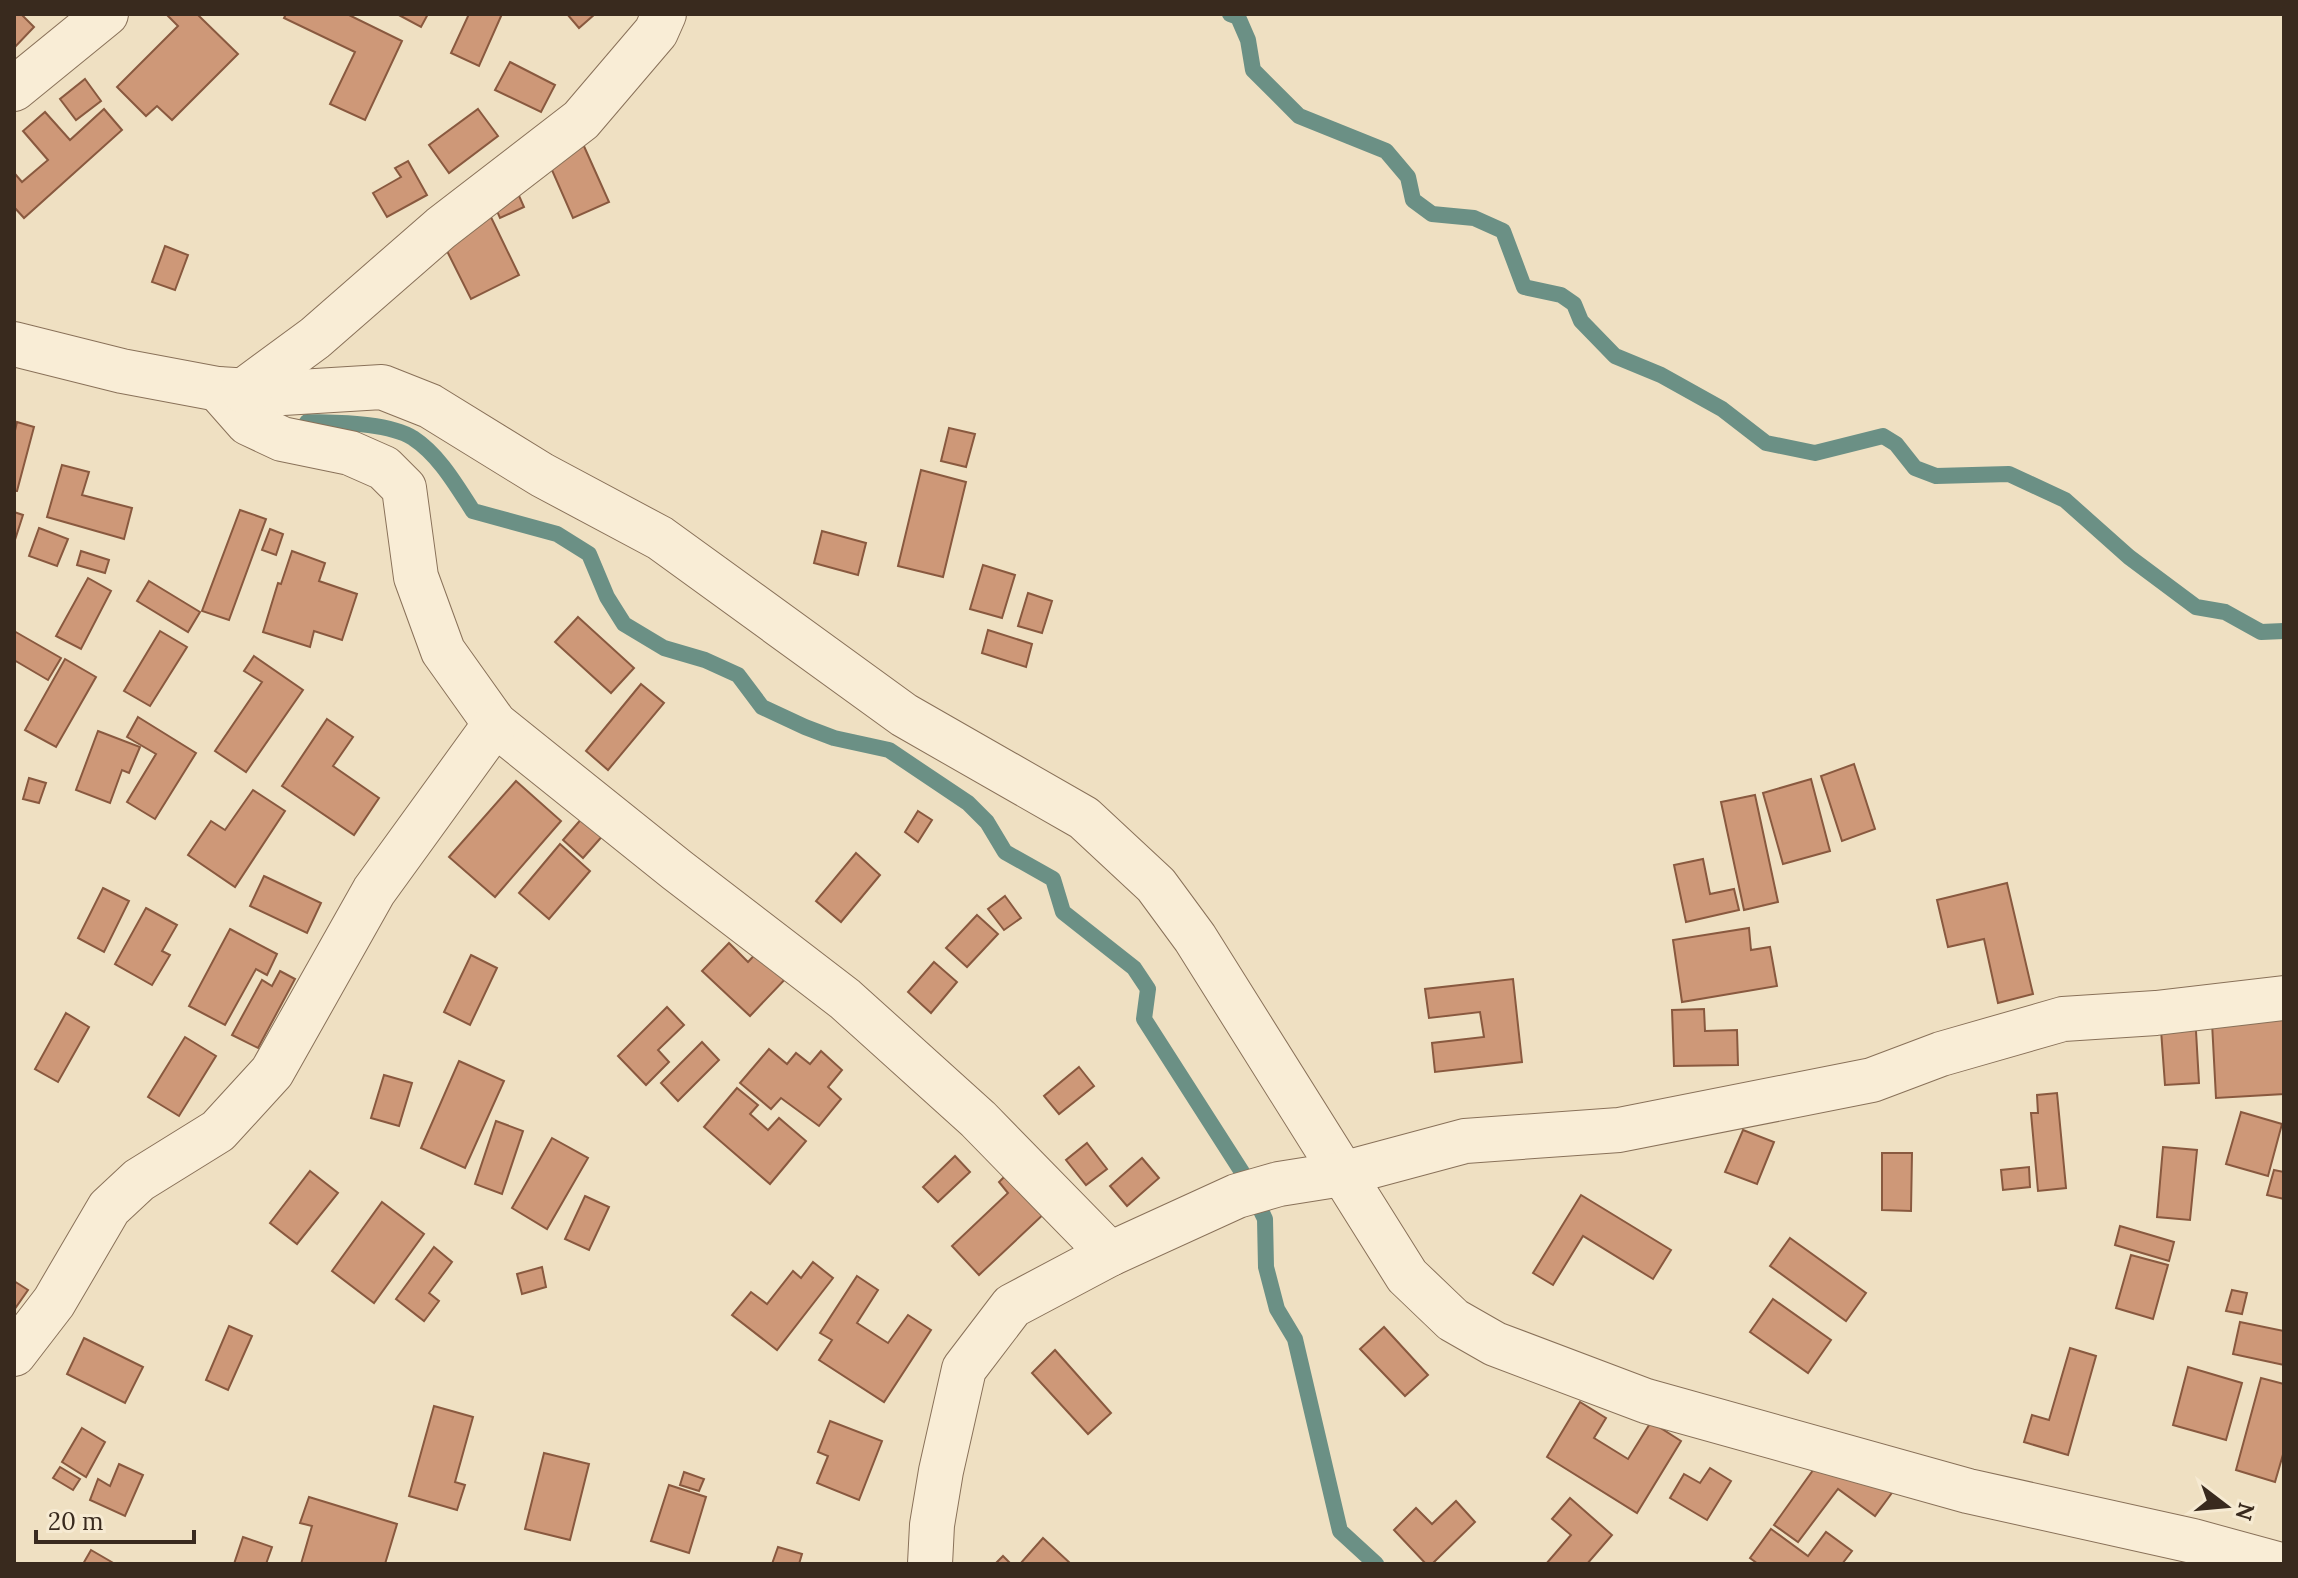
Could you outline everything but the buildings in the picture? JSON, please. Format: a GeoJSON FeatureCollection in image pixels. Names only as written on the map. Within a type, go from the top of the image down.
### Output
{"type":"FeatureCollection","features":[{"type":"Feature","properties":{"kind":"street"},"geometry":{"type":"LineString","coordinates":[[14,89],[106,14]]}},
{"type":"Feature","properties":{"kind":"street"},"geometry":{"type":"LineString","coordinates":[[231,390],[315,338],[441,228],[581,120],[656,32],[664,14]]}},
{"type":"Feature","properties":{"kind":"street"},"geometry":{"type":"LineString","coordinates":[[14,344],[122,371],[231,390],[283,393],[382,387],[430,406],[542,475],[660,538],[904,715],[1084,818],[1156,885],[1195,938],[1407,1276],[1453,1320],[1495,1344],[1646,1401],[1734,1426],[1968,1491],[2193,1541],[2277,1564]]}},
{"type":"Feature","properties":{"kind":"street"},"geometry":{"type":"LineString","coordinates":[[231,390],[248,423],[282,439],[350,453],[384,468],[404,488],[416,577],[443,651],[495,724],[845,999],[978,1119],[1110,1254]]}},
{"type":"Feature","properties":{"kind":"street"},"geometry":{"type":"LineString","coordinates":[[14,1354],[54,1302],[109,1208],[139,1180],[218,1131],[272,1072],[374,891],[495,724]]}},
{"type":"Feature","properties":{"kind":"street"},"geometry":{"type":"LineString","coordinates":[[930,1564],[932,1525],[941,1471],[964,1369],[1012,1306],[1110,1254],[1237,1196],[1279,1184],[1342,1174],[1465,1141],[1619,1130],[1872,1080],[1941,1054],[2063,1019],[2156,1013],[2284,998]]}},
{"type":"Feature","properties":{"kind":"waterway"},"geometry":{"type":"LineString","coordinates":[[1230,14],[1238,17],[1248,40],[1253,70],[1299,116],[1386,151],[1408,177],[1413,200],[1432,214],[1474,218],[1503,231],[1524,287],[1561,295],[1574,304],[1581,321],[1615,356],[1661,375],[1722,409],[1766,443],[1815,453],[1883,436],[1896,444],[1915,468],[1936,476],[2009,474],[2065,500],[2129,557],[2196,607],[2225,612],[2261,632],[2284,631]]}},
{"type":"Feature","properties":{"kind":"waterway"},"geometry":{"type":"LineString","coordinates":[[307,422],[376,426],[413,438],[439,462],[473,511],[557,534],[589,554],[607,597],[624,624],[664,648],[705,660],[738,675],[762,707],[834,738],[889,750],[968,803],[987,822],[1005,852],[1053,879],[1063,912],[1134,968],[1148,989],[1144,1019],[1242,1172],[1265,1219],[1266,1267],[1277,1309],[1295,1339],[1340,1531],[1376,1564]]}}]}
